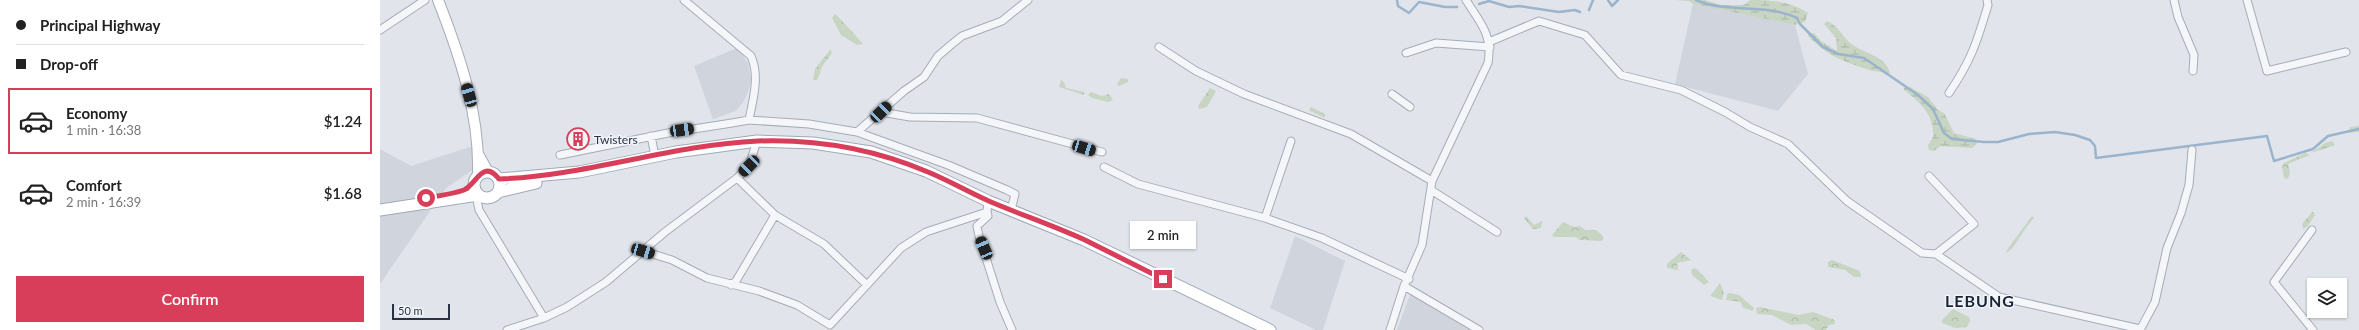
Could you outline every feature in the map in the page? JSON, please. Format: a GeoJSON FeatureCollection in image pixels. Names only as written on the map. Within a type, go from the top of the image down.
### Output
{"type":"FeatureCollection","features":[{"type":"Feature","properties":{"kind":"main road"},"geometry":{"type":"LineString","coordinates":[[438,0],[457,52],[473,109],[480,177],[477,195]]}},
{"type":"Feature","properties":{"kind":"main road"},"geometry":{"type":"LineString","coordinates":[[383,208],[421,203],[428,204],[477,195],[486,198],[498,192],[555,180],[579,172],[655,156],[720,145],[757,142],[813,142],[871,152],[926,171],[988,201],[1084,240],[1270,330]]}},
{"type":"Feature","properties":{"kind":"main road"},"geometry":{"type":"LineString","coordinates":[[421,203],[426,198],[465,189],[480,177],[499,179],[579,172]]}},
{"type":"Feature","properties":{"kind":"main road"},"geometry":{"type":"LineString","coordinates":[[498,192],[500,186],[499,179]]}},
{"type":"Feature","properties":{"kind":"street"},"geometry":{"type":"LineString","coordinates":[[380,30],[425,0]]}},
{"type":"Feature","properties":{"kind":"street"},"geometry":{"type":"LineString","coordinates":[[684,0],[751,56],[755,64],[756,79],[749,120]]}},
{"type":"Feature","properties":{"kind":"street"},"geometry":{"type":"LineString","coordinates":[[857,132],[863,125],[881,112],[904,91],[924,77],[938,56],[962,36],[1002,21],[1028,0]]}},
{"type":"Feature","properties":{"kind":"street"},"geometry":{"type":"LineString","coordinates":[[1390,330],[1404,286],[1409,279],[1422,245],[1432,181],[1488,63],[1490,45],[1483,27],[1466,0]]}},
{"type":"Feature","properties":{"kind":"street"},"geometry":{"type":"LineString","coordinates":[[1949,93],[1966,68],[1976,47],[1988,5],[1987,0]]}},
{"type":"Feature","properties":{"kind":"street"},"geometry":{"type":"LineString","coordinates":[[2174,0],[2178,17],[2194,55],[2193,71]]}},
{"type":"Feature","properties":{"kind":"street"},"geometry":{"type":"LineString","coordinates":[[2247,0],[2253,15],[2263,63],[2267,71],[2346,52]]}},
{"type":"Feature","properties":{"kind":"street"},"geometry":{"type":"LineString","coordinates":[[1406,53],[1436,43],[1490,45],[1527,25],[1540,21],[1585,34],[1621,75],[1681,90],[1725,112],[1750,127],[1788,144],[1848,202],[1922,253],[1936,254],[1999,297],[2140,330],[2155,302],[2167,248],[2181,213],[2189,185],[2192,150]]}},
{"type":"Feature","properties":{"kind":"street"},"geometry":{"type":"LineString","coordinates":[[1159,46],[1196,71],[1244,94],[1351,134],[1432,181]]}},
{"type":"Feature","properties":{"kind":"street"},"geometry":{"type":"LineString","coordinates":[[1392,94],[1410,107]]}},
{"type":"Feature","properties":{"kind":"street"},"geometry":{"type":"LineString","coordinates":[[881,112],[910,117],[977,118],[1102,152]]}},
{"type":"Feature","properties":{"kind":"street"},"geometry":{"type":"LineString","coordinates":[[560,155],[651,136],[749,120],[809,124],[857,132],[948,165],[1016,194],[1011,210]]}},
{"type":"Feature","properties":{"kind":"street"},"geometry":{"type":"LineString","coordinates":[[651,136],[655,156]]}},
{"type":"Feature","properties":{"kind":"street"},"geometry":{"type":"LineString","coordinates":[[1265,218],[1291,141]]}},
{"type":"Feature","properties":{"kind":"street"},"geometry":{"type":"LineString","coordinates":[[507,330],[544,318],[567,307],[606,282],[665,232],[737,178],[749,166],[757,142]]}},
{"type":"Feature","properties":{"kind":"street"},"geometry":{"type":"LineString","coordinates":[[1104,168],[1138,184],[1265,218],[1322,238],[1409,279]]}},
{"type":"Feature","properties":{"kind":"street"},"geometry":{"type":"LineString","coordinates":[[1929,176],[1974,224],[1936,254]]}},
{"type":"Feature","properties":{"kind":"street"},"geometry":{"type":"LineString","coordinates":[[737,178],[775,215],[824,244],[867,285]]}},
{"type":"Feature","properties":{"kind":"street"},"geometry":{"type":"LineString","coordinates":[[1431,190],[1497,232]]}},
{"type":"Feature","properties":{"kind":"street"},"geometry":{"type":"LineString","coordinates":[[477,195],[480,210],[544,318]]}},
{"type":"Feature","properties":{"kind":"street"},"geometry":{"type":"LineString","coordinates":[[988,201],[988,216],[977,226],[1000,302],[1012,330]]}},
{"type":"Feature","properties":{"kind":"street"},"geometry":{"type":"LineString","coordinates":[[643,251],[672,260],[707,278],[759,292],[797,305],[830,325],[900,248],[926,232],[987,212]]}},
{"type":"Feature","properties":{"kind":"street"},"geometry":{"type":"LineString","coordinates":[[731,285],[736,280],[775,215]]}},
{"type":"Feature","properties":{"kind":"street"},"geometry":{"type":"LineString","coordinates":[[2312,230],[2274,282],[2313,330]]}},
{"type":"Feature","properties":{"kind":"street"},"geometry":{"type":"LineString","coordinates":[[1404,286],[1479,330]]}},
{"type":"Feature","properties":{"kind":"shaded area"},"geometry":{"type":"Polygon","coordinates":[[[1693,4],[1795,25],[1808,74],[1778,111],[1675,84],[1693,4]]]}},
{"type":"Feature","properties":{"kind":"shaded area"},"geometry":{"type":"Polygon","coordinates":[[[737,48],[748,63],[751,80],[749,89],[744,101],[736,111],[713,119],[694,66],[737,48]]]}},
{"type":"Feature","properties":{"kind":"shaded area"},"geometry":{"type":"Polygon","coordinates":[[[473,146],[477,167],[446,188],[380,284],[380,149],[411,166],[473,146]]]}},
{"type":"Feature","properties":{"kind":"shaded area"},"geometry":{"type":"Polygon","coordinates":[[[1295,236],[1345,261],[1323,330],[1316,330],[1270,308],[1295,236]]]}},
{"type":"Feature","properties":{"kind":"shaded area"},"geometry":{"type":"Polygon","coordinates":[[[1411,292],[1474,330],[1397,330],[1411,292]]]}},
{"type":"Feature","properties":{"kind":"green space"},"geometry":{"type":"Polygon","coordinates":[[[1674,0],[1705,0],[1721,5],[1744,5],[1750,0],[1773,1],[1794,6],[1808,13],[1805,22],[1795,25],[1693,4],[1689,1],[1674,0]]]}},
{"type":"Feature","properties":{"kind":"green space"},"geometry":{"type":"Polygon","coordinates":[[[835,14],[863,44],[857,45],[841,35],[832,18],[835,14]]]}},
{"type":"Feature","properties":{"kind":"green space"},"geometry":{"type":"Polygon","coordinates":[[[1827,21],[1837,28],[1854,46],[1884,62],[1890,73],[1887,75],[1882,72],[1869,70],[1843,61],[1815,43],[1808,36],[1809,33],[1814,33],[1821,41],[1837,51],[1836,38],[1824,24],[1827,21]]]}},
{"type":"Feature","properties":{"kind":"green space"},"geometry":{"type":"Polygon","coordinates":[[[830,50],[832,52],[822,67],[817,80],[813,80],[815,69],[830,50]]]}},
{"type":"Feature","properties":{"kind":"green space"},"geometry":{"type":"Polygon","coordinates":[[[1121,78],[1128,79],[1128,82],[1119,86],[1117,84],[1121,78]]]}},
{"type":"Feature","properties":{"kind":"green space"},"geometry":{"type":"Polygon","coordinates":[[[1061,80],[1064,82],[1066,88],[1084,92],[1084,95],[1059,87],[1061,80]]]}},
{"type":"Feature","properties":{"kind":"green space"},"geometry":{"type":"Polygon","coordinates":[[[1910,87],[1928,97],[1938,110],[1944,113],[1954,133],[1976,139],[1977,144],[1972,148],[1941,146],[1934,151],[1929,150],[1928,146],[1933,136],[1931,122],[1929,116],[1920,104],[1904,90],[1904,88],[1910,87]]]}},
{"type":"Feature","properties":{"kind":"green space"},"geometry":{"type":"Polygon","coordinates":[[[1210,88],[1216,91],[1207,107],[1199,109],[1198,106],[1210,88]]]}},
{"type":"Feature","properties":{"kind":"green space"},"geometry":{"type":"Polygon","coordinates":[[[1091,92],[1102,96],[1109,94],[1113,100],[1108,102],[1092,98],[1088,95],[1091,92]]]}},
{"type":"Feature","properties":{"kind":"green space"},"geometry":{"type":"Polygon","coordinates":[[[1311,107],[1325,114],[1325,118],[1310,111],[1309,110],[1311,107]]]}},
{"type":"Feature","properties":{"kind":"green space"},"geometry":{"type":"Polygon","coordinates":[[[2359,126],[2359,132],[2348,133],[2350,127],[2359,126]]]}},
{"type":"Feature","properties":{"kind":"green space"},"geometry":{"type":"Polygon","coordinates":[[[2332,141],[2335,145],[2311,153],[2325,143],[2332,141]]]}},
{"type":"Feature","properties":{"kind":"green space"},"geometry":{"type":"Polygon","coordinates":[[[2305,153],[2310,155],[2288,164],[2290,174],[2287,179],[2284,178],[2282,167],[2284,163],[2305,153]]]}},
{"type":"Feature","properties":{"kind":"green space"},"geometry":{"type":"Polygon","coordinates":[[[2312,212],[2314,212],[2315,215],[2308,226],[2303,229],[2302,224],[2312,212]]]}},
{"type":"Feature","properties":{"kind":"green space"},"geometry":{"type":"Polygon","coordinates":[[[1526,216],[1534,225],[1542,221],[1541,228],[1533,229],[1524,218],[1526,216]]]}},
{"type":"Feature","properties":{"kind":"green space"},"geometry":{"type":"Polygon","coordinates":[[[2032,216],[2034,218],[2007,253],[2006,252],[2009,247],[2032,216]]]}},
{"type":"Feature","properties":{"kind":"green space"},"geometry":{"type":"Polygon","coordinates":[[[1563,222],[1574,227],[1580,226],[1585,230],[1596,230],[1603,236],[1602,241],[1580,240],[1576,237],[1554,237],[1552,235],[1563,222]]]}},
{"type":"Feature","properties":{"kind":"green space"},"geometry":{"type":"Polygon","coordinates":[[[1681,252],[1691,260],[1677,263],[1678,270],[1667,268],[1667,264],[1681,252]]]}},
{"type":"Feature","properties":{"kind":"green space"},"geometry":{"type":"Polygon","coordinates":[[[1832,260],[1860,271],[1861,277],[1854,277],[1845,270],[1828,267],[1828,262],[1832,260]]]}},
{"type":"Feature","properties":{"kind":"green space"},"geometry":{"type":"Polygon","coordinates":[[[1694,268],[1697,269],[1709,282],[1704,285],[1692,275],[1691,270],[1694,268]]]}},
{"type":"Feature","properties":{"kind":"green space"},"geometry":{"type":"Polygon","coordinates":[[[1720,283],[1724,293],[1722,300],[1710,296],[1720,283]]]}},
{"type":"Feature","properties":{"kind":"green space"},"geometry":{"type":"Polygon","coordinates":[[[1730,293],[1739,295],[1754,308],[1753,311],[1742,307],[1741,302],[1726,300],[1727,294],[1730,293]]]}},
{"type":"Feature","properties":{"kind":"green space"},"geometry":{"type":"Polygon","coordinates":[[[1760,307],[1798,315],[1813,312],[1835,320],[1835,324],[1829,325],[1826,330],[1816,330],[1806,324],[1791,325],[1772,315],[1757,314],[1756,308],[1760,307]]]}},
{"type":"Feature","properties":{"kind":"green space"},"geometry":{"type":"Polygon","coordinates":[[[1953,309],[1969,317],[1970,321],[1967,327],[1955,328],[1942,323],[1942,320],[1953,309]]]}},
{"type":"Feature","properties":{"kind":"waterway"},"geometry":{"type":"LineString","coordinates":[[1397,0],[1398,6],[1409,13],[1419,2],[1445,7],[1457,7]]}},
{"type":"Feature","properties":{"kind":"waterway"},"geometry":{"type":"LineString","coordinates":[[1589,10],[1593,0]]}},
{"type":"Feature","properties":{"kind":"waterway"},"geometry":{"type":"LineString","coordinates":[[1608,0],[1612,6],[1618,0]]}},
{"type":"Feature","properties":{"kind":"waterway"},"geometry":{"type":"LineString","coordinates":[[1696,0],[1721,7],[1760,9],[1785,13],[1797,18],[1800,24],[1823,47],[1838,54],[1864,58],[1918,95],[1933,109],[1944,133],[1952,139],[1998,142],[2029,134],[2055,132],[2075,135],[2090,140],[2095,146],[2096,158],[2267,136],[2274,161],[2313,149],[2328,136],[2359,129]]}},
{"type":"Feature","properties":{"kind":"waterway"},"geometry":{"type":"LineString","coordinates":[[1479,4],[1489,1],[1509,7],[1519,6],[1559,12],[1575,10],[1580,12]]}},
{"type":"Feature","properties":{"kind":"place","name":"Twisters"},"geometry":{"type":"Point","coordinates":[578,139]}},
{"type":"Feature","properties":{"kind":"district","name":"LEBUNG"},"geometry":{"type":"Point","coordinates":[1980,300]}},
{"type":"Feature","properties":{"kind":"route"},"geometry":{"type":"LineString","coordinates":[[426,198],[465,189],[474,183],[478,175],[485,172],[493,173],[499,179],[526,178],[553,173],[579,172],[676,152],[720,145],[785,141],[813,142],[871,152],[926,171],[960,186],[988,201],[1084,240],[1163,279]]}}]}
